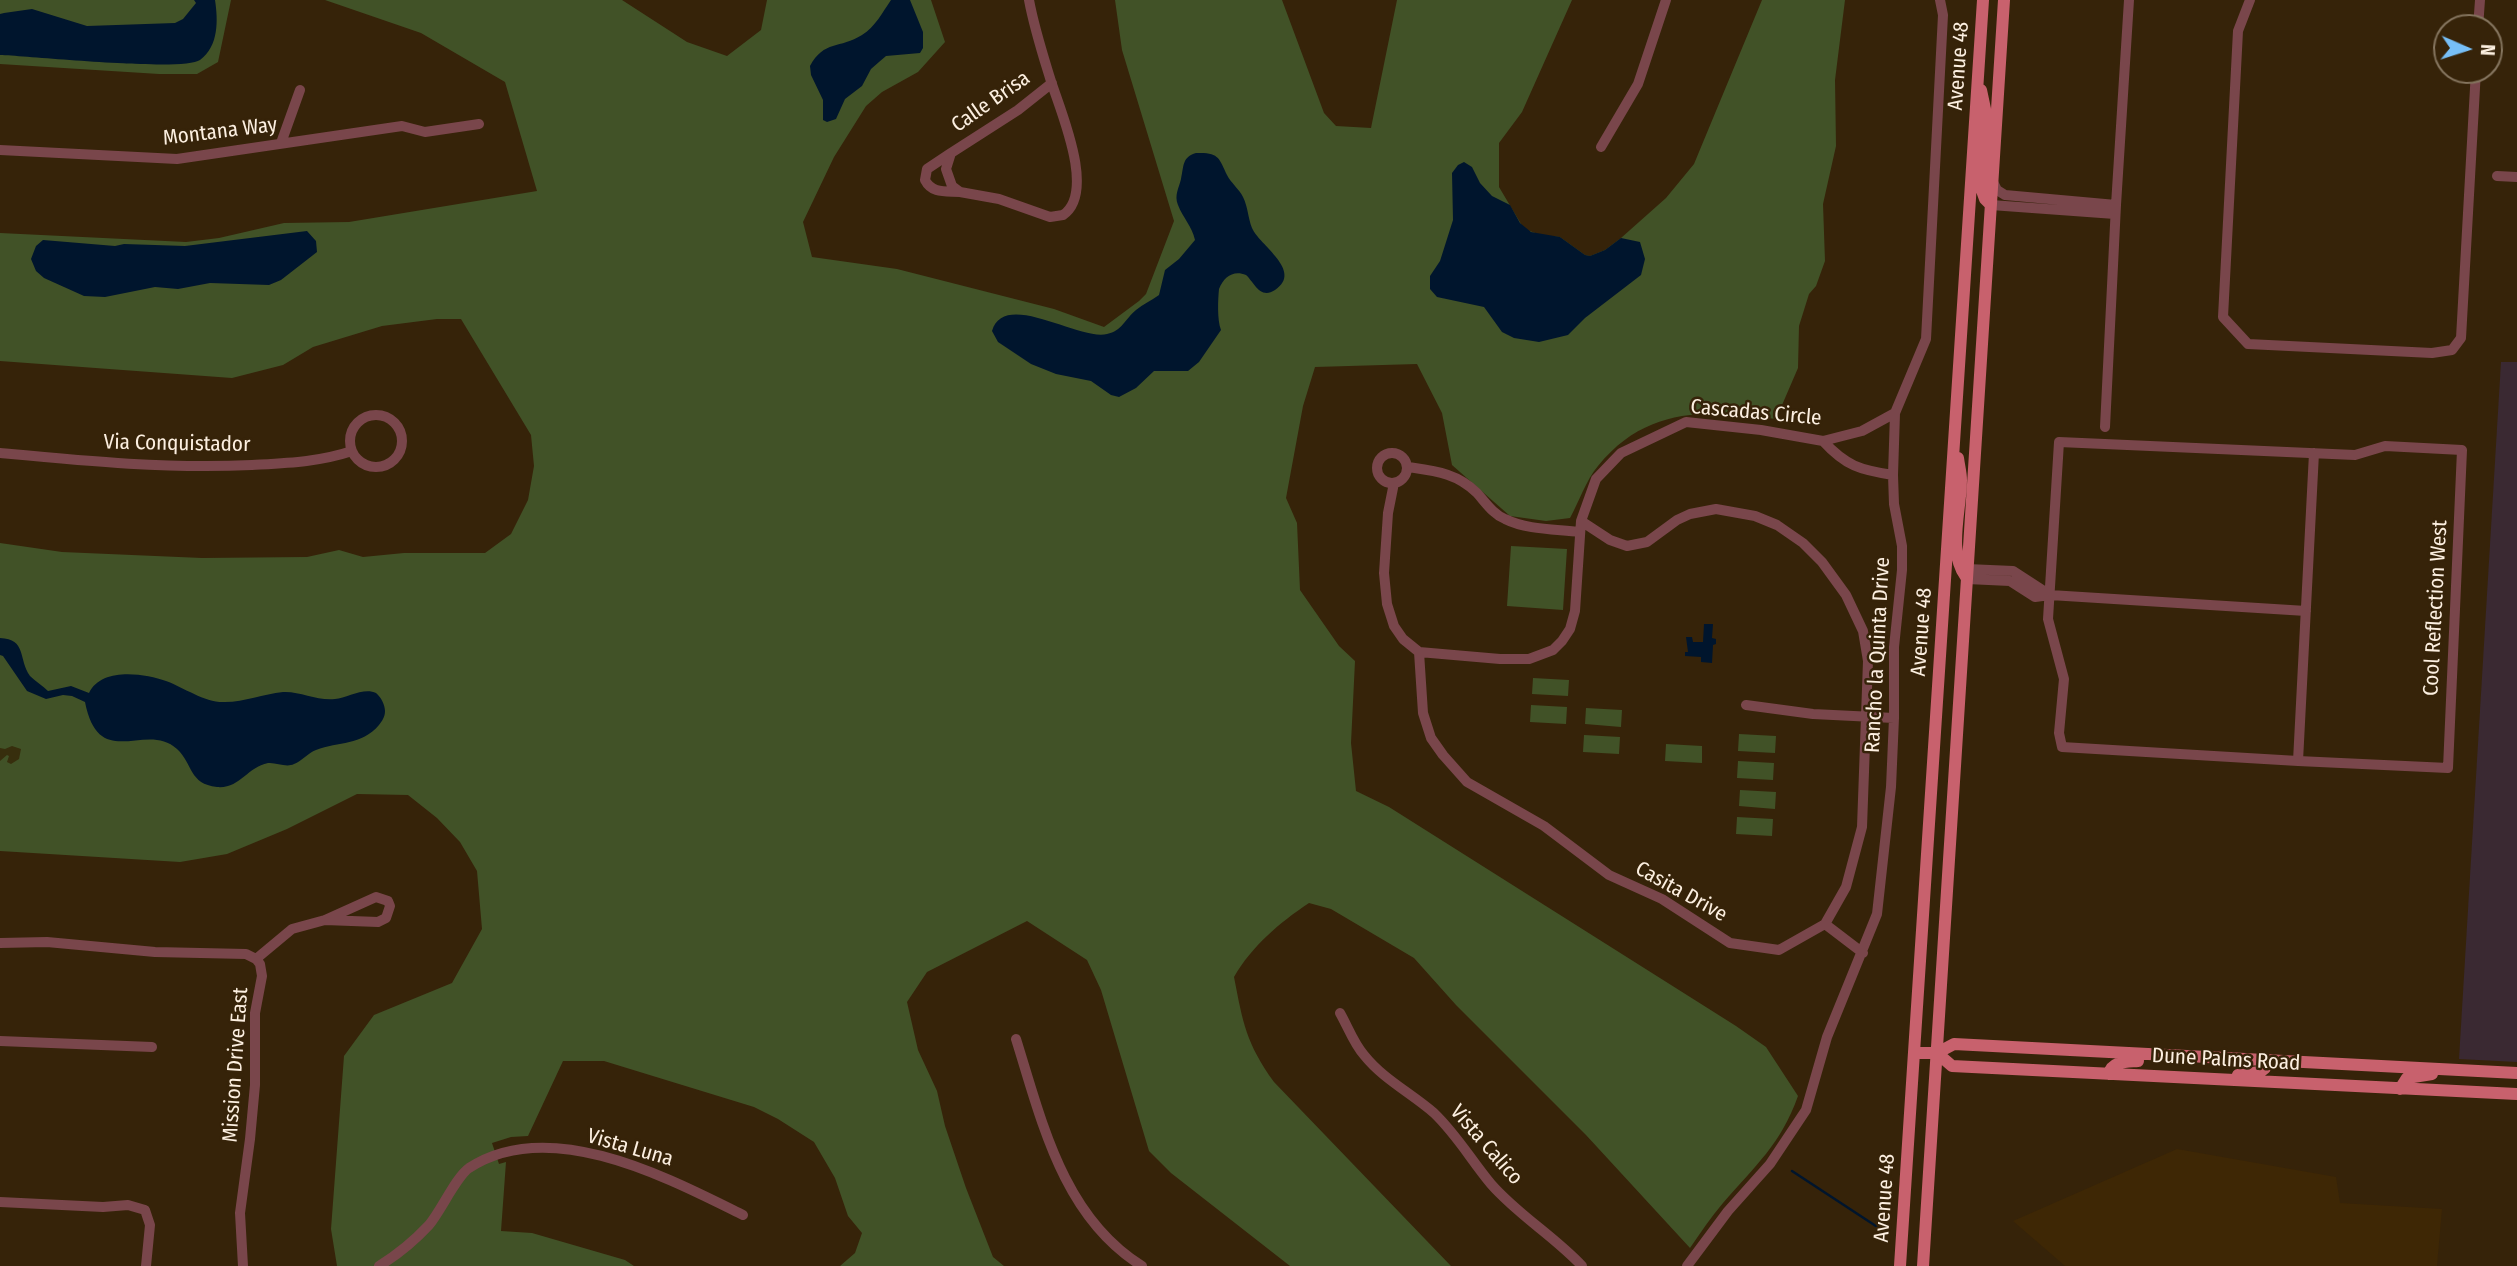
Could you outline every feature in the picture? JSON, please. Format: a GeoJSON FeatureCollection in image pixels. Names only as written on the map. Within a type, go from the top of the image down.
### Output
{"type":"FeatureCollection","features":[{"type":"Feature","properties":{"kind":"main road","name":"Avenue 48"},"geometry":{"type":"LineString","coordinates":[[1900,1266],[1983,0]]}},
{"type":"Feature","properties":{"kind":"main road","name":"Avenue 48"},"geometry":{"type":"LineString","coordinates":[[1923,1266],[2004,0]]}},
{"type":"Feature","properties":{"kind":"main road"},"geometry":{"type":"LineString","coordinates":[[1978,76],[1985,109],[1981,188],[1985,199],[1991,205]]}},
{"type":"Feature","properties":{"kind":"main road"},"geometry":{"type":"LineString","coordinates":[[1943,617],[1951,592],[1966,574],[1957,554],[1961,478],[1954,441]]}},
{"type":"Feature","properties":{"kind":"main road","name":"Dune Palms Road"},"geometry":{"type":"LineString","coordinates":[[1915,1053],[1937,1054],[1954,1044],[2517,1073]]}},
{"type":"Feature","properties":{"kind":"main road","name":"Dune Palms Road"},"geometry":{"type":"LineString","coordinates":[[1937,1054],[1952,1066],[2517,1094]]}},
{"type":"Feature","properties":{"kind":"main road"},"geometry":{"type":"LineString","coordinates":[[2109,1074],[2110,1069],[2117,1063],[2169,1056]]}},
{"type":"Feature","properties":{"kind":"main road"},"geometry":{"type":"LineString","coordinates":[[2210,1079],[2260,1072],[2265,1068],[2267,1060]]}},
{"type":"Feature","properties":{"kind":"main road"},"geometry":{"type":"LineString","coordinates":[[2400,1088],[2407,1078],[2453,1070]]}},
{"type":"Feature","properties":{"kind":"street","name":"Calle Brisa"},"geometry":{"type":"LineString","coordinates":[[1028,0],[1064,118],[1076,172],[1075,194],[1069,211],[1050,217],[999,199],[960,192],[952,186],[946,169],[951,153],[1018,110],[1052,83]]}},
{"type":"Feature","properties":{"kind":"street"},"geometry":{"type":"LineString","coordinates":[[1601,148],[1637,84],[1666,0]]}},
{"type":"Feature","properties":{"kind":"street","name":"Rancho la Quinta Drive"},"geometry":{"type":"LineString","coordinates":[[1687,1266],[1728,1211],[1770,1164],[1806,1110],[1828,1037],[1877,914],[1882,888],[1894,718],[1894,647],[1902,570],[1902,546],[1894,504],[1895,413],[1926,339],[1943,15],[1940,0]]}},
{"type":"Feature","properties":{"kind":"street"},"geometry":{"type":"LineString","coordinates":[[2105,427],[2115,209],[2129,0]]}},
{"type":"Feature","properties":{"kind":"street"},"geometry":{"type":"LineString","coordinates":[[2250,0],[2238,31],[2223,317],[2248,344],[2432,353],[2452,350],[2461,338],[2475,84]]}},
{"type":"Feature","properties":{"kind":"street"},"geometry":{"type":"LineString","coordinates":[[281,144],[300,90]]}},
{"type":"Feature","properties":{"kind":"street","name":"Montana Way"},"geometry":{"type":"LineString","coordinates":[[0,149],[177,159],[402,126],[425,132],[479,124]]}},
{"type":"Feature","properties":{"kind":"street"},"geometry":{"type":"LineString","coordinates":[[951,153],[927,169],[925,180],[931,189],[936,191],[960,192]]}},
{"type":"Feature","properties":{"kind":"street"},"geometry":{"type":"LineString","coordinates":[[2497,176],[2517,177]]}},
{"type":"Feature","properties":{"kind":"street"},"geometry":{"type":"LineString","coordinates":[[1993,182],[1997,191],[2004,195],[2115,209]]}},
{"type":"Feature","properties":{"kind":"street"},"geometry":{"type":"LineString","coordinates":[[1991,205],[2115,209]]}},
{"type":"Feature","properties":{"kind":"street","name":"Cascadas Circle"},"geometry":{"type":"LineString","coordinates":[[1419,652],[1529,659],[1553,650],[1567,635],[1573,621],[1581,527],[1596,479],[1620,453],[1686,422],[1761,430],[1823,441],[1862,431],[1895,413]]}},
{"type":"Feature","properties":{"kind":"street"},"geometry":{"type":"LineString","coordinates":[[368,416],[389,418],[400,432],[400,450],[394,460],[384,465],[376,467],[365,464],[352,451],[350,440],[353,430],[359,421],[368,416]]}},
{"type":"Feature","properties":{"kind":"street"},"geometry":{"type":"LineString","coordinates":[[1823,441],[1840,460],[1868,471],[1893,475]]}},
{"type":"Feature","properties":{"kind":"street","name":"Cool Reflection West"},"geometry":{"type":"LineString","coordinates":[[2059,442],[2314,453],[2355,455],[2385,446],[2462,450],[2448,768],[2062,747],[2059,733],[2064,679],[2048,619],[2059,442]]}},
{"type":"Feature","properties":{"kind":"street","name":"Via Conquistador"},"geometry":{"type":"LineString","coordinates":[[0,453],[132,466],[218,467],[313,462],[352,451]]}},
{"type":"Feature","properties":{"kind":"street"},"geometry":{"type":"LineString","coordinates":[[1397,453],[1406,460],[1408,467],[1404,478],[1394,483],[1386,482],[1378,474],[1377,466],[1386,454],[1397,453]]}},
{"type":"Feature","properties":{"kind":"street"},"geometry":{"type":"LineString","coordinates":[[2298,761],[2314,453]]}},
{"type":"Feature","properties":{"kind":"street"},"geometry":{"type":"LineString","coordinates":[[1408,467],[1443,472],[1459,478],[1497,515],[1528,527],[1581,527],[1627,546],[1647,542],[1676,520],[1690,514],[1716,509],[1755,516],[1777,525],[1822,562],[1854,609],[1863,631],[1868,661],[1861,827],[1846,887],[1825,924],[1863,953]]}},
{"type":"Feature","properties":{"kind":"street"},"geometry":{"type":"LineString","coordinates":[[1394,483],[1388,513],[1384,573],[1387,604],[1398,633],[1419,652]]}},
{"type":"Feature","properties":{"kind":"street"},"geometry":{"type":"LineString","coordinates":[[1966,574],[2013,571],[2050,595],[2306,611]]}},
{"type":"Feature","properties":{"kind":"street","name":"Casita Drive"},"geometry":{"type":"LineString","coordinates":[[1419,652],[1423,713],[1432,738],[1466,782],[1544,826],[1609,875],[1662,899],[1730,943],[1779,950],[1825,924]]}},
{"type":"Feature","properties":{"kind":"street"},"geometry":{"type":"LineString","coordinates":[[1746,705],[1813,714],[1894,718]]}},
{"type":"Feature","properties":{"kind":"street"},"geometry":{"type":"LineString","coordinates":[[256,959],[292,929],[325,920],[376,897],[388,901],[390,906],[386,918],[378,922],[325,920]]}},
{"type":"Feature","properties":{"kind":"street","name":"Mission Drive East"},"geometry":{"type":"LineString","coordinates":[[0,943],[47,942],[155,952],[235,953],[256,959],[262,976],[256,1013],[255,1085],[250,1139],[240,1213],[243,1266]]}},
{"type":"Feature","properties":{"kind":"street","name":"Vista Calico"},"geometry":{"type":"LineString","coordinates":[[1340,1013],[1363,1055],[1433,1113],[1462,1143],[1491,1184],[1564,1246],[1582,1266]]}},
{"type":"Feature","properties":{"kind":"street"},"geometry":{"type":"LineString","coordinates":[[1016,1040],[1051,1149],[1069,1186],[1094,1224],[1123,1254],[1142,1266]]}},
{"type":"Feature","properties":{"kind":"street"},"geometry":{"type":"LineString","coordinates":[[0,1041],[152,1047]]}},
{"type":"Feature","properties":{"kind":"street","name":"Vista Luna"},"geometry":{"type":"LineString","coordinates":[[379,1266],[391,1259],[429,1224],[467,1169],[507,1150],[544,1147],[602,1156],[672,1180],[743,1215]]}},
{"type":"Feature","properties":{"kind":"street"},"geometry":{"type":"LineString","coordinates":[[0,1202],[103,1207],[128,1205],[145,1210],[150,1225],[146,1266]]}},
{"type":"Feature","properties":{"kind":"shaded area"},"geometry":{"type":"Polygon","coordinates":[[[2501,362],[2517,362],[2517,1062],[2459,1059],[2501,362]]]}},
{"type":"Feature","properties":{"kind":"shaded area"},"geometry":{"type":"Polygon","coordinates":[[[2177,1149],[2336,1177],[2340,1203],[2442,1209],[2437,1266],[2065,1266],[2013,1221],[2177,1149]]]}},
{"type":"Feature","properties":{"kind":"green space"},"geometry":{"type":"Polygon","coordinates":[[[0,0],[231,0],[218,62],[197,74],[159,74],[0,64],[0,0]]]}},
{"type":"Feature","properties":{"kind":"green space"},"geometry":{"type":"Polygon","coordinates":[[[325,0],[622,0],[687,42],[727,56],[761,30],[767,0],[931,0],[945,42],[918,72],[882,92],[866,106],[834,157],[803,222],[812,257],[897,269],[1054,309],[1104,327],[1146,294],[1174,221],[1122,50],[1115,0],[1282,0],[1324,113],[1336,126],[1371,128],[1397,0],[1572,0],[1522,112],[1499,143],[1499,187],[1524,229],[1541,235],[1560,237],[1590,256],[1605,250],[1621,238],[1666,198],[1694,164],[1762,0],[1845,0],[1835,80],[1836,146],[1823,204],[1825,261],[1816,286],[1809,294],[1799,326],[1798,368],[1776,419],[1702,414],[1658,422],[1617,446],[1598,466],[1570,518],[1546,521],[1510,516],[1452,465],[1442,413],[1417,364],[1315,367],[1303,406],[1286,498],[1297,523],[1300,590],[1339,646],[1355,661],[1351,743],[1356,791],[1389,807],[1736,1026],[1766,1047],[1798,1096],[1775,1141],[1719,1208],[1690,1248],[1586,1135],[1456,1005],[1414,958],[1331,909],[1309,903],[1267,936],[1249,955],[1234,977],[1251,1044],[1274,1082],[1451,1266],[1290,1266],[1171,1173],[1149,1151],[1101,990],[1087,960],[1027,921],[927,972],[907,1002],[918,1050],[937,1091],[945,1126],[966,1188],[993,1257],[1004,1266],[840,1266],[855,1253],[862,1233],[848,1216],[835,1178],[814,1142],[754,1107],[604,1061],[563,1061],[528,1136],[511,1137],[492,1143],[499,1164],[506,1162],[501,1231],[532,1233],[625,1260],[634,1266],[337,1266],[331,1229],[344,1056],[374,1015],[452,983],[482,929],[477,871],[460,842],[437,818],[408,795],[357,794],[287,829],[227,854],[180,862],[0,851],[0,543],[62,552],[202,558],[307,557],[339,550],[363,557],[404,553],[485,553],[511,534],[528,500],[534,466],[531,435],[461,319],[437,319],[382,326],[313,347],[283,365],[232,378],[0,361],[0,233],[186,242],[219,238],[284,223],[349,222],[537,191],[505,82],[421,33],[325,0]]]}},
{"type":"Feature","properties":{"kind":"green space"},"geometry":{"type":"Polygon","coordinates":[[[1511,546],[1567,549],[1563,610],[1507,606],[1511,546]]]}},
{"type":"Feature","properties":{"kind":"green space"},"geometry":{"type":"Polygon","coordinates":[[[1533,678],[1569,680],[1568,696],[1532,694],[1533,678]]]}},
{"type":"Feature","properties":{"kind":"green space"},"geometry":{"type":"Polygon","coordinates":[[[1531,705],[1567,707],[1566,724],[1530,722],[1531,705]]]}},
{"type":"Feature","properties":{"kind":"green space"},"geometry":{"type":"Polygon","coordinates":[[[1586,708],[1622,710],[1621,727],[1585,724],[1586,708]]]}},
{"type":"Feature","properties":{"kind":"green space"},"geometry":{"type":"Polygon","coordinates":[[[1739,734],[1776,736],[1775,753],[1738,751],[1739,734]]]}},
{"type":"Feature","properties":{"kind":"green space"},"geometry":{"type":"Polygon","coordinates":[[[1584,735],[1620,737],[1619,754],[1583,752],[1584,735]]]}},
{"type":"Feature","properties":{"kind":"green space"},"geometry":{"type":"Polygon","coordinates":[[[1666,744],[1702,746],[1702,763],[1665,761],[1666,744]]]}},
{"type":"Feature","properties":{"kind":"green space"},"geometry":{"type":"Polygon","coordinates":[[[1738,761],[1774,763],[1773,780],[1737,778],[1738,761]]]}},
{"type":"Feature","properties":{"kind":"green space"},"geometry":{"type":"Polygon","coordinates":[[[1740,790],[1776,792],[1775,809],[1739,806],[1740,790]]]}},
{"type":"Feature","properties":{"kind":"green space"},"geometry":{"type":"Polygon","coordinates":[[[1737,817],[1773,819],[1772,836],[1736,834],[1737,817]]]}},
{"type":"Feature","properties":{"kind":"sand"},"geometry":{"type":"Polygon","coordinates":[[[12,746],[21,749],[19,759],[11,764],[7,762],[7,755],[0,761],[0,748],[12,746]]]}},
{"type":"Feature","properties":{"kind":"water"},"geometry":{"type":"Polygon","coordinates":[[[194,0],[215,0],[216,8],[214,40],[211,48],[200,60],[188,63],[137,64],[0,55],[0,14],[32,9],[87,26],[175,23],[183,19],[196,3],[194,0]]]}},
{"type":"Feature","properties":{"kind":"water"},"geometry":{"type":"Polygon","coordinates":[[[891,0],[910,0],[923,32],[923,48],[920,53],[886,56],[871,69],[862,86],[845,99],[836,119],[827,122],[823,120],[823,100],[811,75],[810,66],[827,48],[867,32],[891,0]]]}},
{"type":"Feature","properties":{"kind":"water"},"geometry":{"type":"Polygon","coordinates":[[[1196,153],[1214,155],[1222,164],[1241,194],[1256,235],[1282,267],[1285,275],[1283,283],[1270,293],[1265,293],[1246,275],[1237,273],[1230,276],[1219,289],[1218,315],[1221,330],[1199,362],[1188,371],[1154,371],[1136,388],[1119,397],[1111,395],[1091,381],[1056,374],[1031,364],[998,342],[992,331],[999,319],[1011,315],[1026,315],[1079,331],[1107,334],[1116,330],[1136,310],[1159,295],[1165,270],[1179,259],[1195,240],[1176,198],[1184,163],[1196,153]]]}},
{"type":"Feature","properties":{"kind":"water"},"geometry":{"type":"Polygon","coordinates":[[[1464,162],[1472,167],[1480,183],[1492,196],[1510,205],[1520,223],[1531,232],[1560,237],[1590,256],[1605,250],[1621,238],[1640,242],[1645,259],[1641,275],[1585,318],[1568,335],[1539,342],[1514,338],[1502,332],[1484,307],[1437,297],[1430,289],[1430,276],[1440,261],[1453,220],[1452,173],[1464,162]]]}},
{"type":"Feature","properties":{"kind":"water"},"geometry":{"type":"Polygon","coordinates":[[[307,231],[316,241],[317,252],[281,280],[269,285],[210,283],[178,289],[155,287],[105,297],[84,296],[44,278],[36,271],[31,259],[36,246],[43,240],[115,246],[185,246],[307,231]]]}},
{"type":"Feature","properties":{"kind":"water"},"geometry":{"type":"Polygon","coordinates":[[[1704,624],[1713,624],[1712,638],[1716,639],[1716,644],[1713,645],[1712,663],[1701,662],[1701,657],[1685,656],[1685,652],[1688,652],[1686,637],[1692,637],[1693,642],[1703,642],[1704,624]]]}},
{"type":"Feature","properties":{"kind":"water"},"geometry":{"type":"Polygon","coordinates":[[[0,638],[9,639],[18,646],[30,676],[48,691],[71,686],[89,693],[103,679],[135,674],[166,681],[218,702],[240,701],[283,692],[328,699],[371,691],[380,697],[385,709],[384,715],[372,732],[357,740],[316,750],[291,765],[261,765],[232,785],[217,787],[196,778],[177,749],[165,742],[152,739],[112,740],[101,735],[92,723],[85,702],[63,695],[46,699],[27,691],[0,655],[0,638]]]}},
{"type":"Feature","properties":{"kind":"waterway"},"geometry":{"type":"LineString","coordinates":[[1792,1171],[1885,1232]]}}]}
